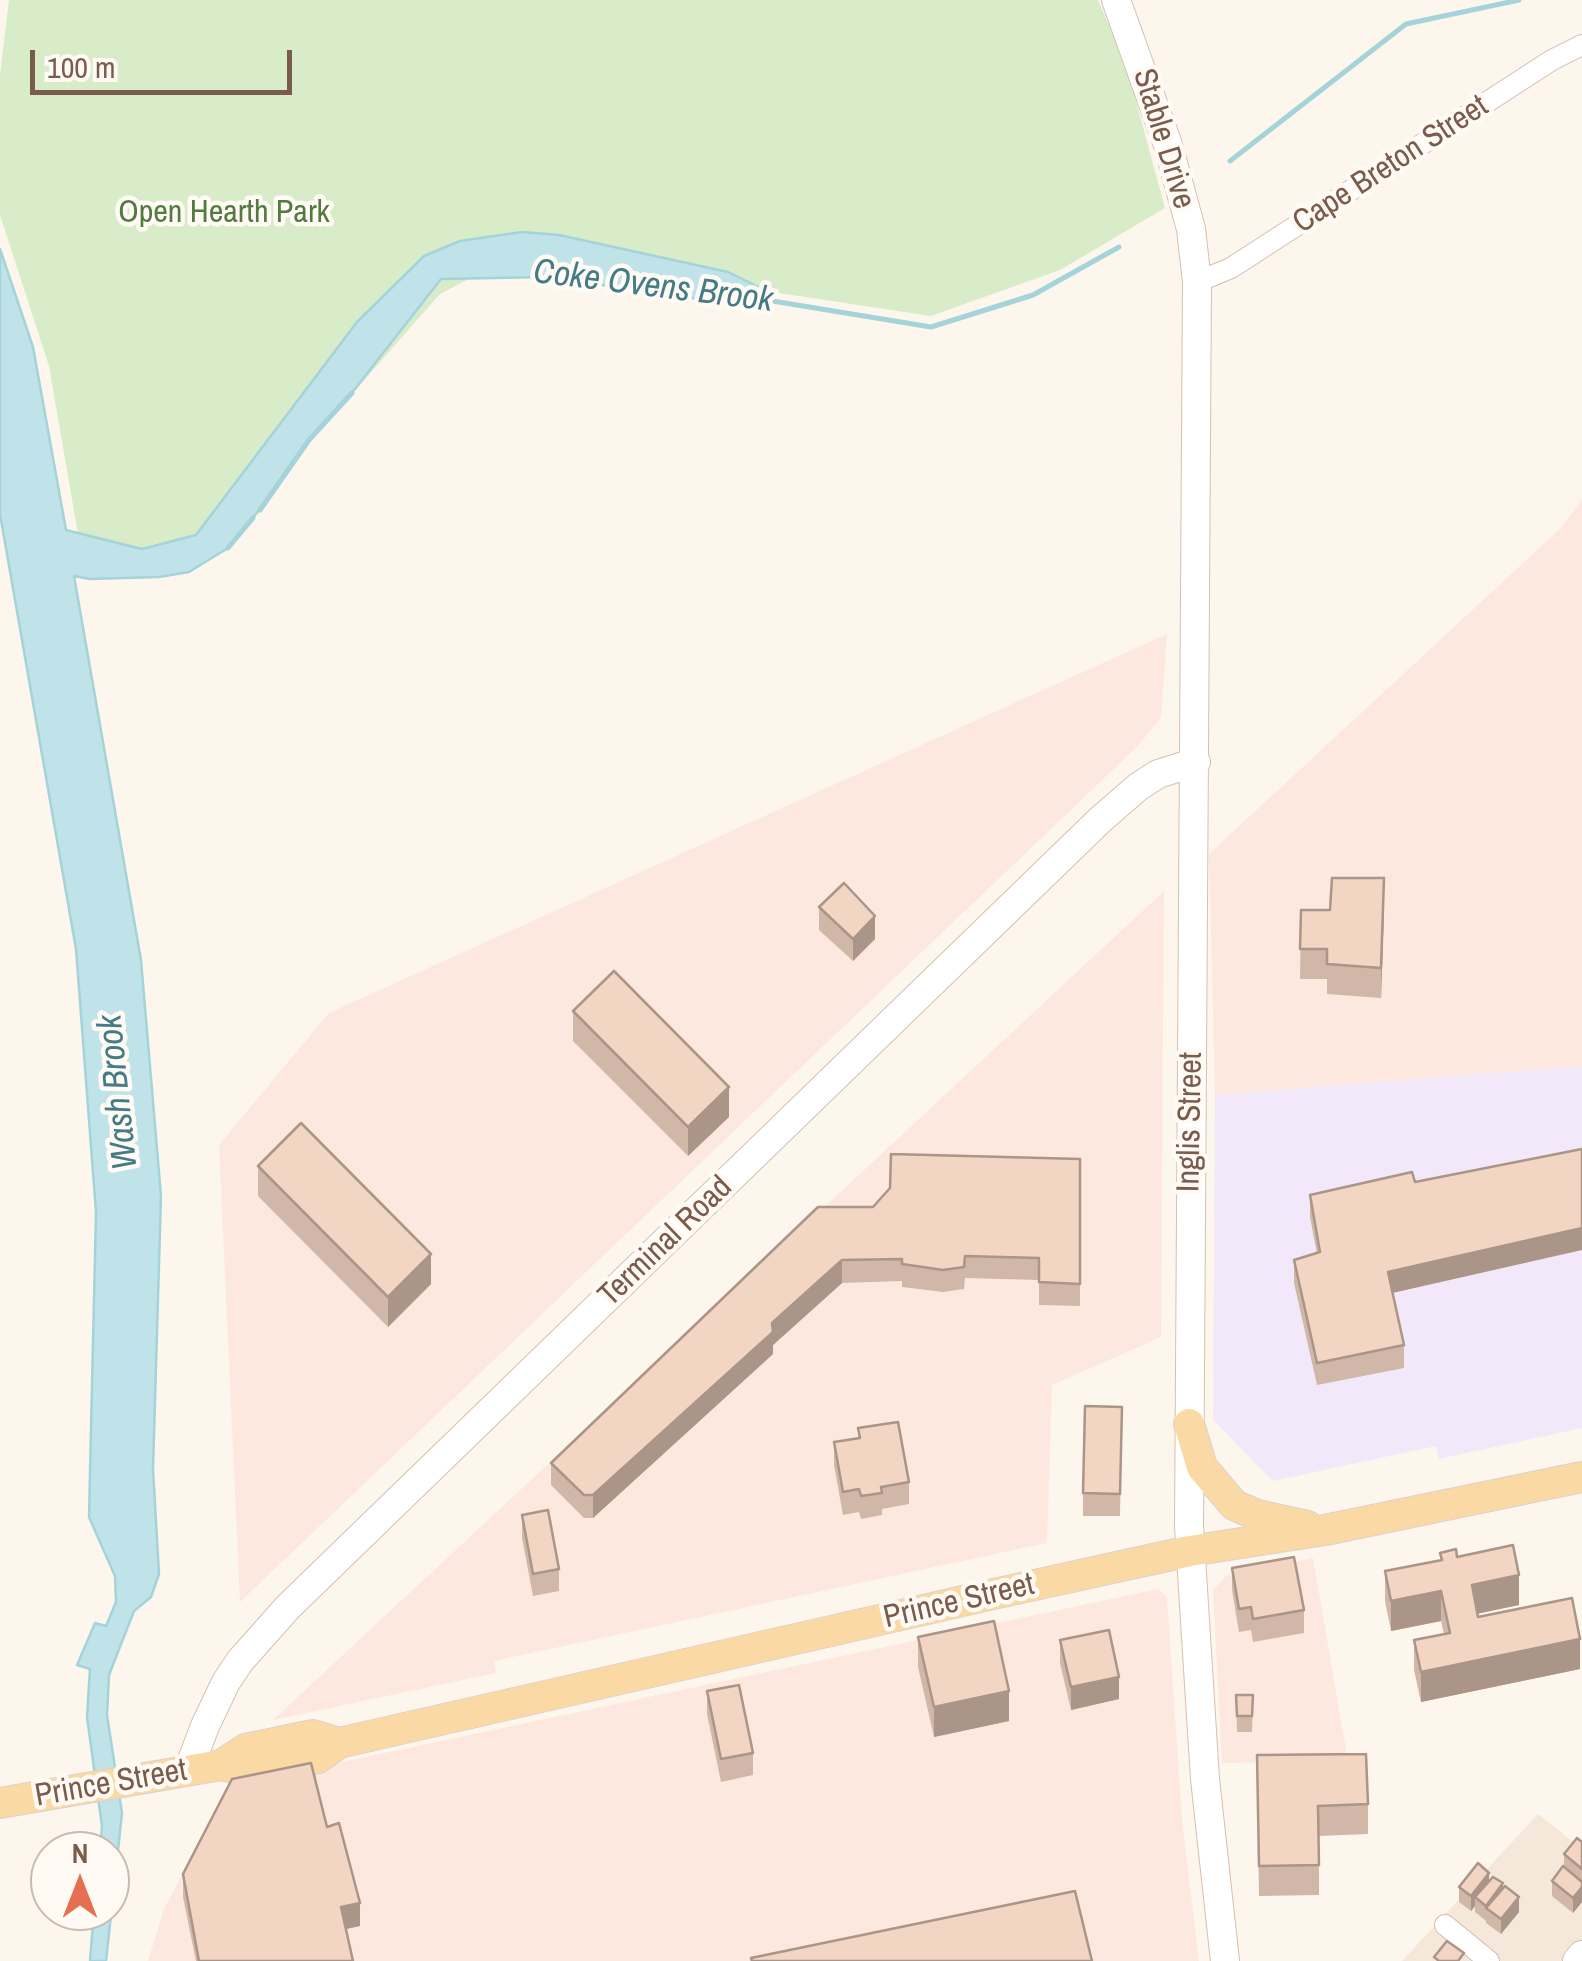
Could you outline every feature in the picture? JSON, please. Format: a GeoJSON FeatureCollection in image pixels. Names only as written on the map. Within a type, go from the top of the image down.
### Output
{"type":"FeatureCollection","features":[{"type":"Feature","properties":{"kind":"main road"},"geometry":{"type":"LineString","coordinates":[[1189,1424],[1202,1467],[1234,1505],[1257,1515],[1325,1530]]}},
{"type":"Feature","properties":{"kind":"main road","name":"Prince Street"},"geometry":{"type":"LineString","coordinates":[[0,1803],[222,1765],[246,1748],[314,1736],[339,1743],[1190,1551],[1325,1530],[1582,1477]]}},
{"type":"Feature","properties":{"kind":"street","name":"Stable Drive"},"geometry":{"type":"LineString","coordinates":[[1116,0],[1168,145],[1190,229],[1198,282]]}},
{"type":"Feature","properties":{"kind":"street","name":"Cape Breton Street"},"geometry":{"type":"LineString","coordinates":[[1198,282],[1231,268],[1552,60],[1582,45]]}},
{"type":"Feature","properties":{"kind":"street","name":"Inglis Street"},"geometry":{"type":"LineString","coordinates":[[1198,282],[1190,1551],[1205,1779],[1225,1961]]}},
{"type":"Feature","properties":{"kind":"street","name":"Terminal Road"},"geometry":{"type":"LineString","coordinates":[[188,1771],[226,1682],[288,1607],[1100,820],[1158,774],[1196,762]]}},
{"type":"Feature","properties":{"kind":"street"},"geometry":{"type":"LineString","coordinates":[[1445,1925],[1489,1961]]}},
{"type":"Feature","properties":{"kind":"street"},"geometry":{"type":"LineString","coordinates":[[1577,1961],[1582,1955]]}},
{"type":"Feature","properties":{"kind":"shaded area"},"geometry":{"type":"Polygon","coordinates":[[[1582,499],[1582,1066],[1215,1095],[1209,854],[1562,527],[1582,499]]]}},
{"type":"Feature","properties":{"kind":"shaded area"},"geometry":{"type":"Polygon","coordinates":[[[1167,634],[1161,717],[1138,746],[240,1602],[219,1145],[329,1013],[1167,634]]]}},
{"type":"Feature","properties":{"kind":"shaded area"},"geometry":{"type":"Polygon","coordinates":[[[1164,891],[1161,1337],[1052,1385],[1047,1543],[494,1661],[496,1673],[273,1720],[1164,891]]]}},
{"type":"Feature","properties":{"kind":"shaded area"},"geometry":{"type":"Polygon","coordinates":[[[1582,1066],[1582,1428],[1439,1459],[1436,1446],[1273,1481],[1213,1420],[1215,1095],[1582,1066]]]}},
{"type":"Feature","properties":{"kind":"shaded area"},"geometry":{"type":"Polygon","coordinates":[[[1313,1558],[1348,1761],[1222,1763],[1213,1590],[1226,1576],[1313,1558]]]}},
{"type":"Feature","properties":{"kind":"shaded area"},"geometry":{"type":"Polygon","coordinates":[[[1158,1589],[1167,1597],[1182,1820],[1199,1961],[148,1961],[164,1909],[229,1786],[1158,1589]]]}},
{"type":"Feature","properties":{"kind":"shaded area"},"geometry":{"type":"Polygon","coordinates":[[[1538,1814],[1582,1849],[1582,1961],[1402,1961],[1538,1814]]]}},
{"type":"Feature","properties":{"kind":"green space","name":"Open Hearth Park"},"geometry":{"type":"Polygon","coordinates":[[[9,0],[1098,0],[1126,64],[1165,208],[1060,270],[931,316],[547,258],[507,259],[440,294],[225,538],[150,556],[79,540],[49,366],[0,215],[0,75],[9,0]]]}},
{"type":"Feature","properties":{"kind":"water","name":"Wash Brook"},"geometry":{"type":"Polygon","coordinates":[[[522,232],[559,235],[728,272],[769,292],[719,302],[548,277],[441,279],[355,389],[309,440],[228,548],[189,572],[159,577],[74,576],[141,960],[161,1196],[153,1469],[159,1574],[151,1597],[134,1611],[109,1675],[107,1715],[122,1813],[120,1831],[102,1831],[87,1717],[90,1669],[77,1665],[95,1623],[106,1626],[116,1602],[115,1576],[89,1517],[96,1212],[76,949],[0,514],[0,249],[33,347],[66,530],[142,549],[196,535],[357,322],[424,256],[460,241],[522,232]]]}},
{"type":"Feature","properties":{"kind":"water","name":"Wash Brook"},"geometry":{"type":"Polygon","coordinates":[[[92,1931],[109,1931],[106,1961],[90,1961],[92,1931]]]}},
{"type":"Feature","properties":{"kind":"building"},"geometry":{"type":"Polygon","coordinates":[[[1332,878],[1384,878],[1381,968],[1327,964],[1327,949],[1300,949],[1301,910],[1330,910],[1332,878]]]}},
{"type":"Feature","properties":{"kind":"building"},"geometry":{"type":"Polygon","coordinates":[[[844,883],[875,916],[853,939],[819,907],[844,883]]]}},
{"type":"Feature","properties":{"kind":"building"},"geometry":{"type":"Polygon","coordinates":[[[614,971],[729,1087],[688,1127],[573,1011],[614,971]]]}},
{"type":"Feature","properties":{"kind":"building"},"geometry":{"type":"Polygon","coordinates":[[[301,1123],[431,1254],[388,1297],[258,1166],[301,1123]]]}},
{"type":"Feature","properties":{"kind":"building"},"geometry":{"type":"Polygon","coordinates":[[[1582,1149],[1582,1228],[1388,1272],[1404,1345],[1317,1363],[1294,1260],[1320,1252],[1310,1195],[1412,1172],[1415,1182],[1582,1149]]]}},
{"type":"Feature","properties":{"kind":"building"},"geometry":{"type":"Polygon","coordinates":[[[891,1154],[1080,1159],[1080,1284],[1039,1282],[1039,1258],[965,1256],[964,1267],[943,1270],[902,1264],[902,1259],[842,1260],[772,1323],[773,1332],[593,1495],[584,1495],[551,1463],[818,1207],[873,1207],[890,1188],[891,1154]]]}},
{"type":"Feature","properties":{"kind":"building"},"geometry":{"type":"Polygon","coordinates":[[[1085,1406],[1122,1407],[1120,1494],[1083,1493],[1085,1406]]]}},
{"type":"Feature","properties":{"kind":"building"},"geometry":{"type":"Polygon","coordinates":[[[898,1422],[909,1482],[881,1487],[882,1493],[861,1496],[859,1489],[843,1492],[834,1442],[860,1438],[858,1428],[898,1422]]]}},
{"type":"Feature","properties":{"kind":"building"},"geometry":{"type":"Polygon","coordinates":[[[548,1510],[559,1569],[533,1574],[522,1515],[548,1510]]]}},
{"type":"Feature","properties":{"kind":"building"},"geometry":{"type":"Polygon","coordinates":[[[1513,1545],[1519,1575],[1472,1585],[1478,1617],[1572,1598],[1580,1639],[1421,1672],[1414,1640],[1450,1633],[1441,1591],[1391,1601],[1385,1571],[1442,1560],[1440,1553],[1456,1549],[1457,1557],[1513,1545]]]}},
{"type":"Feature","properties":{"kind":"building"},"geometry":{"type":"Polygon","coordinates":[[[1294,1557],[1304,1610],[1253,1619],[1251,1607],[1239,1609],[1232,1568],[1294,1557]]]}},
{"type":"Feature","properties":{"kind":"building"},"geometry":{"type":"Polygon","coordinates":[[[994,1621],[1009,1691],[934,1707],[918,1637],[994,1621]]]}},
{"type":"Feature","properties":{"kind":"building"},"geometry":{"type":"Polygon","coordinates":[[[1109,1630],[1119,1677],[1071,1687],[1060,1640],[1109,1630]]]}},
{"type":"Feature","properties":{"kind":"building"},"geometry":{"type":"Polygon","coordinates":[[[739,1685],[753,1753],[721,1759],[707,1691],[739,1685]]]}},
{"type":"Feature","properties":{"kind":"building"},"geometry":{"type":"Polygon","coordinates":[[[1236,1695],[1253,1695],[1252,1716],[1237,1716],[1236,1695]]]}},
{"type":"Feature","properties":{"kind":"building"},"geometry":{"type":"Polygon","coordinates":[[[1366,1754],[1368,1804],[1318,1806],[1319,1865],[1259,1866],[1257,1755],[1366,1754]]]}},
{"type":"Feature","properties":{"kind":"building"},"geometry":{"type":"Polygon","coordinates":[[[311,1763],[327,1827],[339,1823],[360,1903],[341,1907],[353,1961],[199,1961],[183,1874],[232,1779],[311,1763]]]}},
{"type":"Feature","properties":{"kind":"building"},"geometry":{"type":"Polygon","coordinates":[[[1577,1838],[1582,1842],[1582,1869],[1564,1854],[1577,1838]]]}},
{"type":"Feature","properties":{"kind":"building"},"geometry":{"type":"Polygon","coordinates":[[[1478,1863],[1489,1873],[1471,1896],[1459,1887],[1478,1863]]]}},
{"type":"Feature","properties":{"kind":"building"},"geometry":{"type":"Polygon","coordinates":[[[1563,1866],[1582,1882],[1573,1898],[1552,1881],[1563,1866]]]}},
{"type":"Feature","properties":{"kind":"building"},"geometry":{"type":"Polygon","coordinates":[[[1493,1877],[1503,1883],[1486,1906],[1475,1897],[1493,1877]]]}},
{"type":"Feature","properties":{"kind":"building"},"geometry":{"type":"Polygon","coordinates":[[[1505,1886],[1519,1897],[1501,1919],[1486,1908],[1505,1886]]]}},
{"type":"Feature","properties":{"kind":"building"},"geometry":{"type":"Polygon","coordinates":[[[1075,1891],[1092,1961],[751,1958],[1075,1891]]]}},
{"type":"Feature","properties":{"kind":"building"},"geometry":{"type":"Polygon","coordinates":[[[1447,1941],[1464,1953],[1458,1961],[1439,1961],[1434,1957],[1447,1941]]]}},
{"type":"Feature","properties":{"kind":"waterway","name":"Coke Ovens Brook"},"geometry":{"type":"LineString","coordinates":[[1230,161],[1406,24],[1519,0]]}},
{"type":"Feature","properties":{"kind":"waterway","name":"Coke Ovens Brook"},"geometry":{"type":"LineString","coordinates":[[742,296],[931,327],[1033,295],[1119,247]]}},
{"type":"Feature","properties":{"kind":"waterway","name":"Coke Ovens Brook"},"geometry":{"type":"LineString","coordinates":[[260,510],[309,440],[352,393]]}},
{"type":"Feature","properties":{"kind":"waterway","name":"Coke Ovens Brook"},"geometry":{"type":"LineString","coordinates":[[228,548],[253,518]]}}]}
